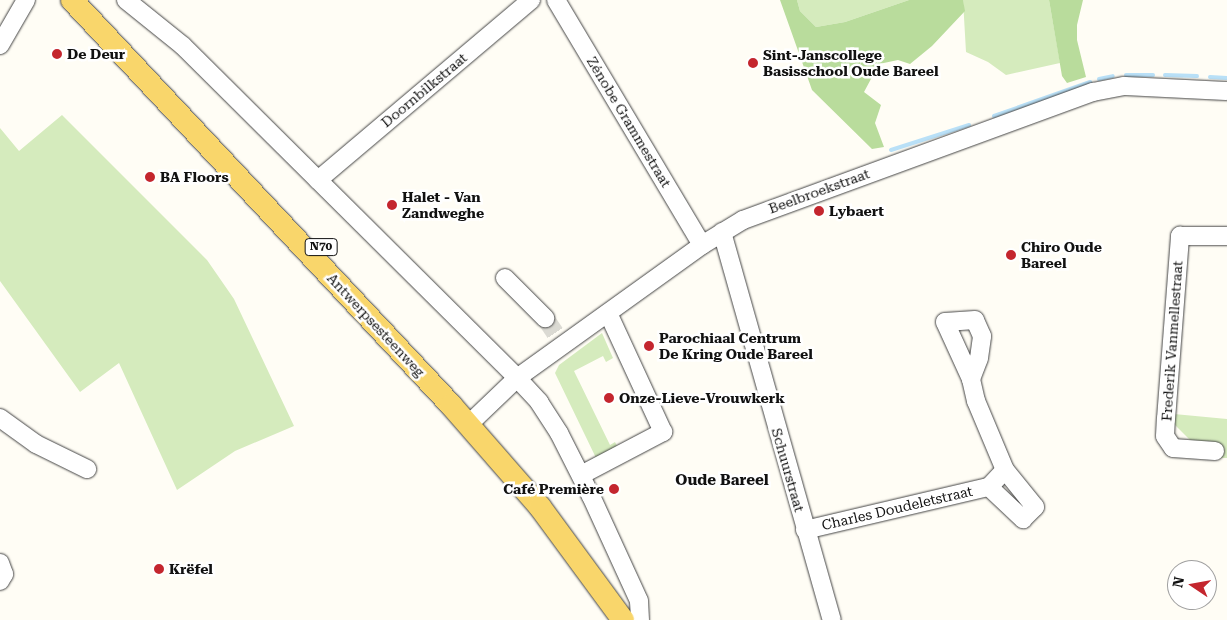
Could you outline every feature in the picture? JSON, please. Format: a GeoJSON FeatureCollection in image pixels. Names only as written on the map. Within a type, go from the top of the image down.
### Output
{"type":"FeatureCollection","features":[{"type":"Feature","properties":{"kind":"main road","name":"Antwerpsesteenweg"},"geometry":{"type":"LineString","coordinates":[[72,0],[473,421],[526,469],[578,535],[639,620]]}},
{"type":"Feature","properties":{"kind":"main road","name":"Antwerpsesteenweg"},"geometry":{"type":"LineString","coordinates":[[90,0],[473,421],[540,507],[623,620]]}},
{"type":"Feature","properties":{"kind":"street"},"geometry":{"type":"LineString","coordinates":[[0,45],[26,0]]}},
{"type":"Feature","properties":{"kind":"street","name":"Antwerpsesteenweg"},"geometry":{"type":"LineString","coordinates":[[126,0],[183,46],[517,378],[542,407],[581,474],[639,601],[639,620]]}},
{"type":"Feature","properties":{"kind":"street","name":"Doornbilkstraat"},"geometry":{"type":"LineString","coordinates":[[318,180],[531,0]]}},
{"type":"Feature","properties":{"kind":"street","name":"Zénobe Grammestraat"},"geometry":{"type":"LineString","coordinates":[[556,0],[702,245]]}},
{"type":"Feature","properties":{"kind":"street","name":"Beelbroekstraat"},"geometry":{"type":"LineString","coordinates":[[473,421],[517,378],[561,341],[608,313],[702,245],[744,220],[1093,92],[1124,86],[1227,91]]}},
{"type":"Feature","properties":{"kind":"street","name":"Schuurstraat"},"geometry":{"type":"LineString","coordinates":[[722,232],[832,620]]}},
{"type":"Feature","properties":{"kind":"street","name":"Frederik Vanmellestraat"},"geometry":{"type":"LineString","coordinates":[[1215,452],[1174,448],[1165,436],[1180,236],[1227,236]]}},
{"type":"Feature","properties":{"kind":"street"},"geometry":{"type":"LineString","coordinates":[[505,278],[545,318]]}},
{"type":"Feature","properties":{"kind":"street"},"geometry":{"type":"LineString","coordinates":[[581,474],[663,432],[608,313]]}},
{"type":"Feature","properties":{"kind":"street","name":"Charles Doudeletstraat"},"geometry":{"type":"LineString","coordinates":[[971,379],[976,400],[1005,470],[1035,507],[1023,519],[989,487]]}},
{"type":"Feature","properties":{"kind":"street"},"geometry":{"type":"LineString","coordinates":[[1,420],[36,444],[87,469]]}},
{"type":"Feature","properties":{"kind":"street","name":"Charles Doudeletstraat"},"geometry":{"type":"LineString","coordinates":[[805,530],[933,498],[989,487],[1005,470]]}},
{"type":"Feature","properties":{"kind":"street"},"geometry":{"type":"LineString","coordinates":[[0,563],[4,574],[0,581]]}},
{"type":"Feature","properties":{"kind":"green space"},"geometry":{"type":"Polygon","coordinates":[[[780,0],[797,0],[800,11],[816,27],[845,22],[909,0],[963,0],[965,11],[932,46],[910,64],[898,60],[879,64],[864,92],[881,105],[875,123],[884,147],[872,149],[812,90],[780,0]]]}},
{"type":"Feature","properties":{"kind":"green space"},"geometry":{"type":"Polygon","coordinates":[[[797,0],[909,0],[845,22],[816,27],[800,11],[797,0]]]}},
{"type":"Feature","properties":{"kind":"green space"},"geometry":{"type":"Polygon","coordinates":[[[963,0],[1049,0],[1060,63],[1006,75],[988,62],[966,52],[963,0]]]}},
{"type":"Feature","properties":{"kind":"green space"},"geometry":{"type":"Polygon","coordinates":[[[1049,0],[1083,0],[1077,25],[1077,40],[1086,77],[1067,83],[1062,76],[1049,0]]]}},
{"type":"Feature","properties":{"kind":"green space"},"geometry":{"type":"Polygon","coordinates":[[[62,115],[207,260],[234,299],[294,426],[235,451],[177,490],[119,363],[80,392],[0,281],[0,128],[19,151],[62,115]]]}},
{"type":"Feature","properties":{"kind":"green space"},"geometry":{"type":"Polygon","coordinates":[[[602,333],[613,358],[606,362],[603,356],[574,371],[610,445],[615,442],[619,450],[597,460],[555,373],[559,365],[602,333]]]}},
{"type":"Feature","properties":{"kind":"green space"},"geometry":{"type":"Polygon","coordinates":[[[1174,414],[1227,419],[1227,458],[1220,458],[1216,446],[1195,445],[1173,423],[1174,414]]]}},
{"type":"Feature","properties":{"kind":"waterway"},"geometry":{"type":"LineString","coordinates":[[1126,75],[1153,75]]}},
{"type":"Feature","properties":{"kind":"waterway"},"geometry":{"type":"LineString","coordinates":[[1165,75],[1197,76]]}},
{"type":"Feature","properties":{"kind":"waterway"},"geometry":{"type":"LineString","coordinates":[[1099,79],[1113,76]]}},
{"type":"Feature","properties":{"kind":"waterway"},"geometry":{"type":"LineString","coordinates":[[1210,77],[1227,78]]}},
{"type":"Feature","properties":{"kind":"waterway"},"geometry":{"type":"LineString","coordinates":[[994,116],[1090,82]]}},
{"type":"Feature","properties":{"kind":"waterway"},"geometry":{"type":"LineString","coordinates":[[891,150],[969,125]]}},
{"type":"Feature","properties":{"kind":"tunnel"},"geometry":{"type":"LineString","coordinates":[[545,318],[557,336]]}},
{"type":"Feature","properties":{"kind":"place","name":"De Deur"},"geometry":{"type":"Point","coordinates":[57,54]}},
{"type":"Feature","properties":{"kind":"place","name":"Sint-Janscollege Basisschool Oude Bareel"},"geometry":{"type":"Point","coordinates":[753,63]}},
{"type":"Feature","properties":{"kind":"place","name":"BA Floors"},"geometry":{"type":"Point","coordinates":[150,177]}},
{"type":"Feature","properties":{"kind":"place","name":"Halet - Van Zandweghe"},"geometry":{"type":"Point","coordinates":[392,205]}},
{"type":"Feature","properties":{"kind":"place","name":"Lybaert"},"geometry":{"type":"Point","coordinates":[819,211]}},
{"type":"Feature","properties":{"kind":"place","name":"Chiro Oude Bareel"},"geometry":{"type":"Point","coordinates":[1011,255]}},
{"type":"Feature","properties":{"kind":"place","name":"Parochiaal Centrum De Kring Oude Bareel"},"geometry":{"type":"Point","coordinates":[649,346]}},
{"type":"Feature","properties":{"kind":"place","name":"Onze-Lieve-Vrouwkerk"},"geometry":{"type":"Point","coordinates":[609,398]}},
{"type":"Feature","properties":{"kind":"place","name":"Café Première"},"geometry":{"type":"Point","coordinates":[614,489]}},
{"type":"Feature","properties":{"kind":"place","name":"Krëfel"},"geometry":{"type":"Point","coordinates":[159,569]}},
{"type":"Feature","properties":{"kind":"district","name":"Oude Bareel"},"geometry":{"type":"Point","coordinates":[722,481]}}]}
